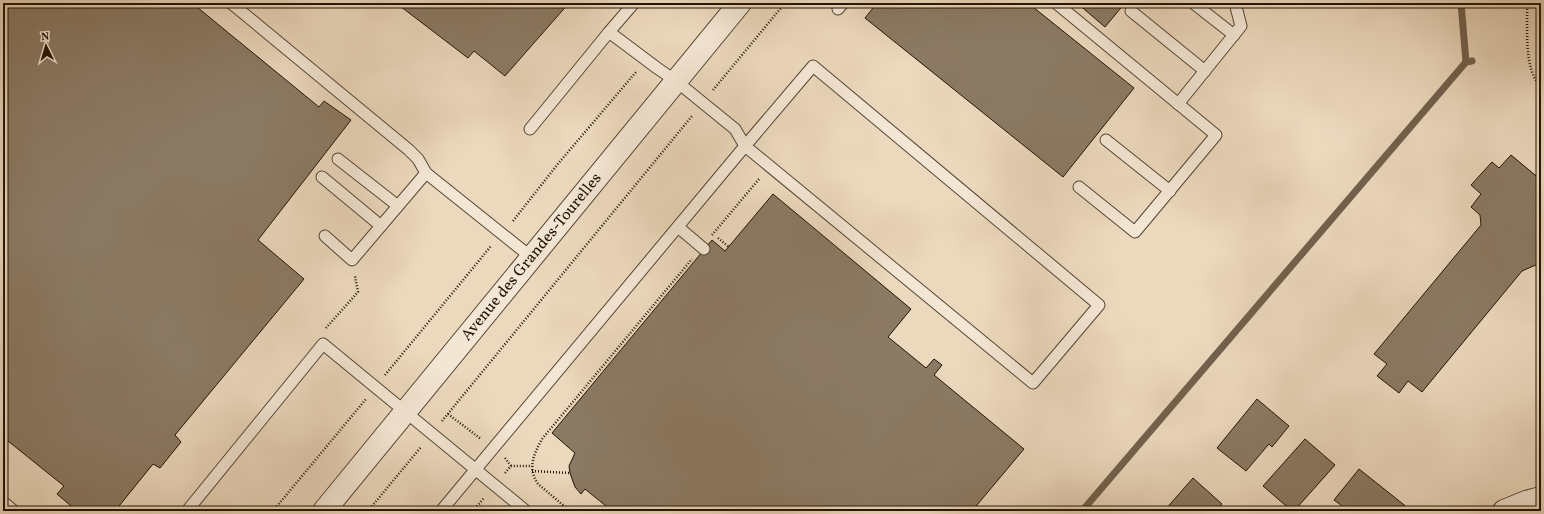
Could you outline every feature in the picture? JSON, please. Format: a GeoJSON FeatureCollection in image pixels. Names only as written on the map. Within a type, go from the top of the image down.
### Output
{"type":"FeatureCollection","features":[{"type":"Feature","properties":{"kind":"street","name":"Avenue des Grandes-Tourelles"},"geometry":{"type":"LineString","coordinates":[[324,511],[740,3]]}},
{"type":"Feature","properties":{"kind":"street"},"geometry":{"type":"LineString","coordinates":[[1504,511],[1541,498]]}},
{"type":"Feature","properties":{"kind":"lane"},"geometry":{"type":"LineString","coordinates":[[231,3],[409,150],[418,159],[426,173],[531,257]]}},
{"type":"Feature","properties":{"kind":"lane"},"geometry":{"type":"LineString","coordinates":[[530,129],[634,3]]}},
{"type":"Feature","properties":{"kind":"lane"},"geometry":{"type":"LineString","coordinates":[[1056,3],[1216,135],[1136,232],[1079,187]]}},
{"type":"Feature","properties":{"kind":"lane"},"geometry":{"type":"LineString","coordinates":[[1193,3],[1234,35]]}},
{"type":"Feature","properties":{"kind":"lane"},"geometry":{"type":"LineString","coordinates":[[1178,104],[1241,26],[1236,3]]}},
{"type":"Feature","properties":{"kind":"lane"},"geometry":{"type":"LineString","coordinates":[[1131,11],[1205,71]]}},
{"type":"Feature","properties":{"kind":"lane"},"geometry":{"type":"LineString","coordinates":[[442,511],[745,146],[813,66],[1099,305],[1033,383],[745,146],[736,129],[676,81],[609,32]]}},
{"type":"Feature","properties":{"kind":"lane"},"geometry":{"type":"LineString","coordinates":[[1106,140],[1170,191]]}},
{"type":"Feature","properties":{"kind":"lane"},"geometry":{"type":"LineString","coordinates":[[338,159],[398,206]]}},
{"type":"Feature","properties":{"kind":"lane"},"geometry":{"type":"LineString","coordinates":[[325,236],[352,260],[426,173]]}},
{"type":"Feature","properties":{"kind":"lane"},"geometry":{"type":"LineString","coordinates":[[322,177],[381,226]]}},
{"type":"Feature","properties":{"kind":"lane"},"geometry":{"type":"LineString","coordinates":[[678,227],[704,249]]}},
{"type":"Feature","properties":{"kind":"lane"},"geometry":{"type":"LineString","coordinates":[[187,511],[323,344],[526,511]]}},
{"type":"Feature","properties":{"kind":"lane"},"geometry":{"type":"LineString","coordinates":[[3,502],[14,511]]}},
{"type":"Feature","properties":{"kind":"path"},"geometry":{"type":"LineString","coordinates":[[715,88],[785,3]]}},
{"type":"Feature","properties":{"kind":"path"},"geometry":{"type":"LineString","coordinates":[[1526,3],[1529,66],[1536,81],[1541,87]]}},
{"type":"Feature","properties":{"kind":"path"},"geometry":{"type":"LineString","coordinates":[[512,222],[557,165],[646,60]]}},
{"type":"Feature","properties":{"kind":"path"},"geometry":{"type":"LineString","coordinates":[[444,418],[690,118]]}},
{"type":"Feature","properties":{"kind":"path"},"geometry":{"type":"LineString","coordinates":[[709,238],[760,178]]}},
{"type":"Feature","properties":{"kind":"path"},"geometry":{"type":"LineString","coordinates":[[712,234],[729,247]]}},
{"type":"Feature","properties":{"kind":"path"},"geometry":{"type":"LineString","coordinates":[[383,377],[491,246]]}},
{"type":"Feature","properties":{"kind":"path"},"geometry":{"type":"LineString","coordinates":[[570,511],[538,484],[532,471],[535,452],[542,439],[693,257]]}},
{"type":"Feature","properties":{"kind":"path"},"geometry":{"type":"LineString","coordinates":[[324,330],[358,292],[352,260]]}},
{"type":"Feature","properties":{"kind":"path"},"geometry":{"type":"LineString","coordinates":[[273,511],[368,396]]}},
{"type":"Feature","properties":{"kind":"path"},"geometry":{"type":"LineString","coordinates":[[448,414],[481,440]]}},
{"type":"Feature","properties":{"kind":"path"},"geometry":{"type":"LineString","coordinates":[[368,511],[420,448]]}},
{"type":"Feature","properties":{"kind":"path"},"geometry":{"type":"LineString","coordinates":[[504,456],[511,466]]}},
{"type":"Feature","properties":{"kind":"path"},"geometry":{"type":"LineString","coordinates":[[505,473],[511,466],[532,466]]}},
{"type":"Feature","properties":{"kind":"path"},"geometry":{"type":"LineString","coordinates":[[532,471],[570,473]]}},
{"type":"Feature","properties":{"kind":"path"},"geometry":{"type":"LineString","coordinates":[[473,511],[486,496]]}},
{"type":"Feature","properties":{"kind":"building"},"geometry":{"type":"Polygon","coordinates":[[[3,3],[192,3],[319,107],[324,101],[351,120],[258,240],[304,279],[175,435],[181,442],[160,468],[153,464],[115,511],[77,511],[57,494],[64,486],[3,437],[3,3]]]}},
{"type":"Feature","properties":{"kind":"building"},"geometry":{"type":"Polygon","coordinates":[[[396,3],[569,3],[505,76],[474,51],[468,58],[396,3]]]}},
{"type":"Feature","properties":{"kind":"building"},"geometry":{"type":"Polygon","coordinates":[[[877,3],[1028,3],[1134,88],[1063,177],[865,18],[877,3]]]}},
{"type":"Feature","properties":{"kind":"building"},"geometry":{"type":"Polygon","coordinates":[[[1077,3],[1125,3],[1105,27],[1077,3]]]}},
{"type":"Feature","properties":{"kind":"building"},"geometry":{"type":"Polygon","coordinates":[[[1511,155],[1541,180],[1541,266],[1538,264],[1522,271],[1422,392],[1408,381],[1399,393],[1377,376],[1387,364],[1374,354],[1481,225],[1480,215],[1471,207],[1481,194],[1471,185],[1492,162],[1499,168],[1511,155]]]}},
{"type":"Feature","properties":{"kind":"building"},"geometry":{"type":"Polygon","coordinates":[[[773,194],[911,309],[888,337],[926,368],[934,359],[942,365],[934,375],[1024,449],[972,511],[602,511],[606,506],[585,489],[581,494],[575,487],[569,466],[575,453],[552,433],[712,240],[725,251],[773,194]]]}},
{"type":"Feature","properties":{"kind":"building"},"geometry":{"type":"Polygon","coordinates":[[[1257,399],[1289,426],[1272,447],[1269,444],[1246,471],[1217,448],[1257,399]]]}},
{"type":"Feature","properties":{"kind":"building"},"geometry":{"type":"Polygon","coordinates":[[[1305,439],[1335,465],[1294,511],[1292,511],[1263,486],[1305,439]]]}},
{"type":"Feature","properties":{"kind":"building"},"geometry":{"type":"Polygon","coordinates":[[[1359,469],[1408,508],[1406,511],[1349,511],[1334,500],[1359,469]]]}},
{"type":"Feature","properties":{"kind":"building"},"geometry":{"type":"Polygon","coordinates":[[[1193,478],[1222,504],[1216,511],[1164,511],[1193,478]]]}},
{"type":"Feature","properties":{"kind":"waterway"},"geometry":{"type":"LineString","coordinates":[[1461,3],[1466,62]]}},
{"type":"Feature","properties":{"kind":"waterway"},"geometry":{"type":"LineString","coordinates":[[1082,511],[1466,62],[1472,61]]}}]}
